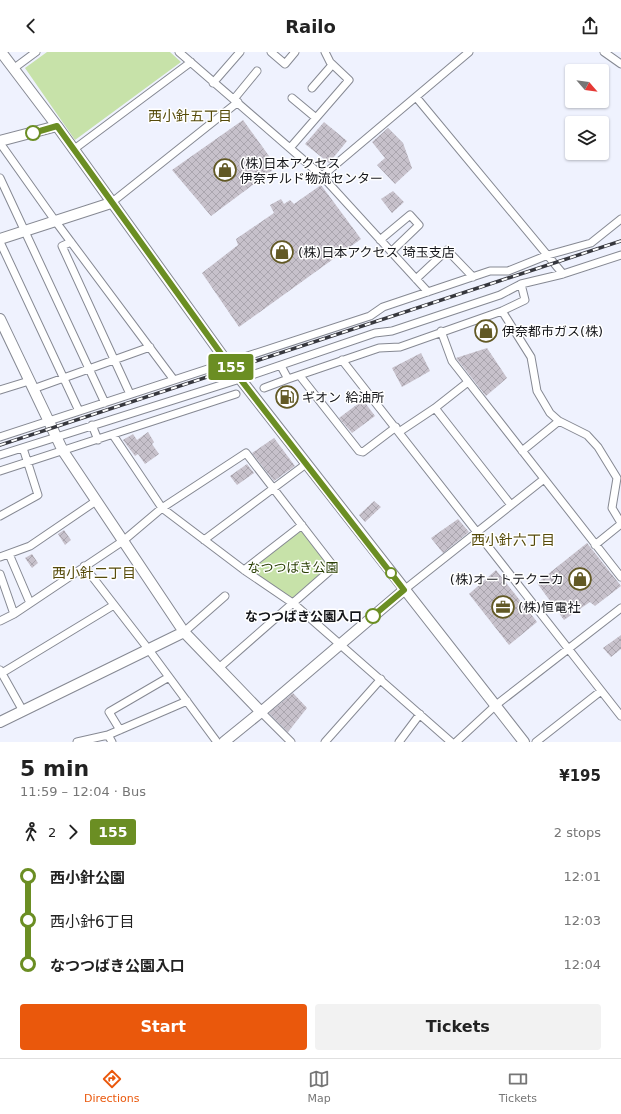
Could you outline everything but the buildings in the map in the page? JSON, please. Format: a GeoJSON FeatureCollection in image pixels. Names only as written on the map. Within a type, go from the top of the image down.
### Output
{"type":"FeatureCollection","features":[{"type":"Feature","properties":{"kind":"street"},"geometry":{"type":"LineString","coordinates":[[1,52],[57,126],[227,362],[524,742]]}},
{"type":"Feature","properties":{"kind":"street"},"geometry":{"type":"LineString","coordinates":[[13,69],[36,52]]}},
{"type":"Feature","properties":{"kind":"street"},"geometry":{"type":"LineString","coordinates":[[179,52],[322,176],[428,292]]}},
{"type":"Feature","properties":{"kind":"street"},"geometry":{"type":"LineString","coordinates":[[271,52],[285,64],[295,52]]}},
{"type":"Feature","properties":{"kind":"street"},"geometry":{"type":"LineString","coordinates":[[290,148],[349,80],[332,64],[325,52]]}},
{"type":"Feature","properties":{"kind":"street"},"geometry":{"type":"LineString","coordinates":[[322,176],[469,52]]}},
{"type":"Feature","properties":{"kind":"street"},"geometry":{"type":"LineString","coordinates":[[604,52],[621,64]]}},
{"type":"Feature","properties":{"kind":"street"},"geometry":{"type":"LineString","coordinates":[[214,83],[237,53]]}},
{"type":"Feature","properties":{"kind":"street"},"geometry":{"type":"LineString","coordinates":[[73,150],[191,62]]}},
{"type":"Feature","properties":{"kind":"street"},"geometry":{"type":"LineString","coordinates":[[312,88],[332,64]]}},
{"type":"Feature","properties":{"kind":"street"},"geometry":{"type":"LineString","coordinates":[[78,411],[0,240],[111,203],[236,100],[257,71]]}},
{"type":"Feature","properties":{"kind":"street"},"geometry":{"type":"LineString","coordinates":[[416,97],[563,274]]}},
{"type":"Feature","properties":{"kind":"street"},"geometry":{"type":"LineString","coordinates":[[292,98],[316,118]]}},
{"type":"Feature","properties":{"kind":"street"},"geometry":{"type":"LineString","coordinates":[[57,126],[0,142],[56,222],[174,380]]}},
{"type":"Feature","properties":{"kind":"street"},"geometry":{"type":"LineString","coordinates":[[0,178],[105,402]]}},
{"type":"Feature","properties":{"kind":"street"},"geometry":{"type":"LineString","coordinates":[[380,240],[410,215],[419,225],[391,252]]}},
{"type":"Feature","properties":{"kind":"street"},"geometry":{"type":"LineString","coordinates":[[0,437],[370,316],[383,307],[490,271],[508,271],[548,255],[591,243],[621,219]]}},
{"type":"Feature","properties":{"kind":"street"},"geometry":{"type":"LineString","coordinates":[[71,242],[62,246],[130,394]]}},
{"type":"Feature","properties":{"kind":"street"},"geometry":{"type":"LineString","coordinates":[[416,280],[447,250],[473,277]]}},
{"type":"Feature","properties":{"kind":"street"},"geometry":{"type":"LineString","coordinates":[[0,455],[280,366],[374,333],[392,331],[500,295],[521,284],[563,274],[621,255]]}},
{"type":"Feature","properties":{"kind":"street"},"geometry":{"type":"LineString","coordinates":[[264,388],[379,348],[400,347],[441,331],[502,312],[525,300],[521,284]]}},
{"type":"Feature","properties":{"kind":"street"},"geometry":{"type":"LineString","coordinates":[[502,312],[531,357],[537,392],[550,413],[559,421],[587,435],[598,447],[617,478],[612,508],[621,524],[596,545]]}},
{"type":"Feature","properties":{"kind":"street"},"geometry":{"type":"LineString","coordinates":[[0,319],[64,451],[96,502],[184,632],[220,667],[291,742]]}},
{"type":"Feature","properties":{"kind":"street"},"geometry":{"type":"LineString","coordinates":[[441,331],[452,361],[621,577]]}},
{"type":"Feature","properties":{"kind":"street"},"geometry":{"type":"LineString","coordinates":[[0,390],[63,378],[150,347]]}},
{"type":"Feature","properties":{"kind":"street"},"geometry":{"type":"LineString","coordinates":[[342,360],[621,716]]}},
{"type":"Feature","properties":{"kind":"street"},"geometry":{"type":"LineString","coordinates":[[280,366],[288,379]]}},
{"type":"Feature","properties":{"kind":"street"},"geometry":{"type":"LineString","coordinates":[[300,376],[359,451],[363,452],[435,408],[468,382]]}},
{"type":"Feature","properties":{"kind":"street"},"geometry":{"type":"LineString","coordinates":[[0,471],[236,394]]}},
{"type":"Feature","properties":{"kind":"street"},"geometry":{"type":"LineString","coordinates":[[435,408],[511,505]]}},
{"type":"Feature","properties":{"kind":"street"},"geometry":{"type":"LineString","coordinates":[[522,451],[559,421]]}},
{"type":"Feature","properties":{"kind":"street"},"geometry":{"type":"LineString","coordinates":[[92,425],[98,440]]}},
{"type":"Feature","properties":{"kind":"street"},"geometry":{"type":"LineString","coordinates":[[113,435],[162,508],[244,570],[294,604],[451,742]]}},
{"type":"Feature","properties":{"kind":"street"},"geometry":{"type":"LineString","coordinates":[[0,516],[38,494],[23,448]]}},
{"type":"Feature","properties":{"kind":"street"},"geometry":{"type":"LineString","coordinates":[[0,621],[14,614],[123,541],[162,508],[246,453],[334,567],[294,604],[220,667]]}},
{"type":"Feature","properties":{"kind":"street"},"geometry":{"type":"LineString","coordinates":[[204,540],[306,464]]}},
{"type":"Feature","properties":{"kind":"street"},"geometry":{"type":"LineString","coordinates":[[224,742],[341,645],[404,590],[544,479]]}},
{"type":"Feature","properties":{"kind":"street"},"geometry":{"type":"LineString","coordinates":[[0,557],[30,546],[96,502]]}},
{"type":"Feature","properties":{"kind":"street"},"geometry":{"type":"LineString","coordinates":[[244,570],[302,525]]}},
{"type":"Feature","properties":{"kind":"street"},"geometry":{"type":"LineString","coordinates":[[9,554],[30,603]]}},
{"type":"Feature","properties":{"kind":"street"},"geometry":{"type":"LineString","coordinates":[[84,566],[149,650],[217,742]]}},
{"type":"Feature","properties":{"kind":"street"},"geometry":{"type":"LineString","coordinates":[[0,574],[14,614]]}},
{"type":"Feature","properties":{"kind":"street"},"geometry":{"type":"LineString","coordinates":[[0,722],[184,632],[225,596]]}},
{"type":"Feature","properties":{"kind":"street"},"geometry":{"type":"LineString","coordinates":[[23,711],[1,671],[114,605]]}},
{"type":"Feature","properties":{"kind":"street"},"geometry":{"type":"LineString","coordinates":[[456,742],[496,705],[569,650],[621,608]]}},
{"type":"Feature","properties":{"kind":"street"},"geometry":{"type":"LineString","coordinates":[[120,730],[108,712],[169,677]]}},
{"type":"Feature","properties":{"kind":"street"},"geometry":{"type":"LineString","coordinates":[[325,742],[381,679]]}},
{"type":"Feature","properties":{"kind":"street"},"geometry":{"type":"LineString","coordinates":[[536,742],[601,691]]}},
{"type":"Feature","properties":{"kind":"street"},"geometry":{"type":"LineString","coordinates":[[78,742],[108,735],[187,701]]}},
{"type":"Feature","properties":{"kind":"street"},"geometry":{"type":"LineString","coordinates":[[399,742],[420,714]]}},
{"type":"Feature","properties":{"kind":"street"},"geometry":{"type":"LineString","coordinates":[[108,735],[112,742]]}},
{"type":"Feature","properties":{"kind":"green space"},"geometry":{"type":"Polygon","coordinates":[[[47,52],[170,52],[181,62],[75,140],[25,68],[47,52]]]}},
{"type":"Feature","properties":{"kind":"green space","name":"なつつばき公園"},"geometry":{"type":"Polygon","coordinates":[[[299,530],[303,531],[330,565],[329,569],[292,599],[251,570],[251,567],[299,530]]]}},
{"type":"Feature","properties":{"kind":"railway"},"geometry":{"type":"LineString","coordinates":[[0,445],[621,241]]}},
{"type":"Feature","properties":{"kind":"bus line","name":"155"},"geometry":{"type":"LineString","coordinates":[[33,133],[57,126],[227,362],[404,590],[373,616]]}},
{"type":"Feature","properties":{"kind":"place","name":"(株)日本アクセス 伊奈チルド物流センター"},"geometry":{"type":"Point","coordinates":[225,170]}},
{"type":"Feature","properties":{"kind":"place","name":"(株)日本アクセス 埼玉支店"},"geometry":{"type":"Point","coordinates":[282,252]}},
{"type":"Feature","properties":{"kind":"place","name":"伊奈都市ガス(株)"},"geometry":{"type":"Point","coordinates":[486,331]}},
{"type":"Feature","properties":{"kind":"place","name":"ギオン 給油所"},"geometry":{"type":"Point","coordinates":[287,397]}},
{"type":"Feature","properties":{"kind":"place","name":"(株)オートテクニカ"},"geometry":{"type":"Point","coordinates":[580,579]}},
{"type":"Feature","properties":{"kind":"place","name":"(株)恒電社"},"geometry":{"type":"Point","coordinates":[503,607]}},
{"type":"Feature","properties":{"kind":"place","name":"なつつばき公園入口"},"geometry":{"type":"Point","coordinates":[373,616]}},
{"type":"Feature","properties":{"kind":"district","name":"西小針五丁目"},"geometry":{"type":"Point","coordinates":[190,116]}},
{"type":"Feature","properties":{"kind":"district","name":"西小針六丁目"},"geometry":{"type":"Point","coordinates":[513,540]}},
{"type":"Feature","properties":{"kind":"district","name":"西小針二丁目"},"geometry":{"type":"Point","coordinates":[94,573]}}]}
